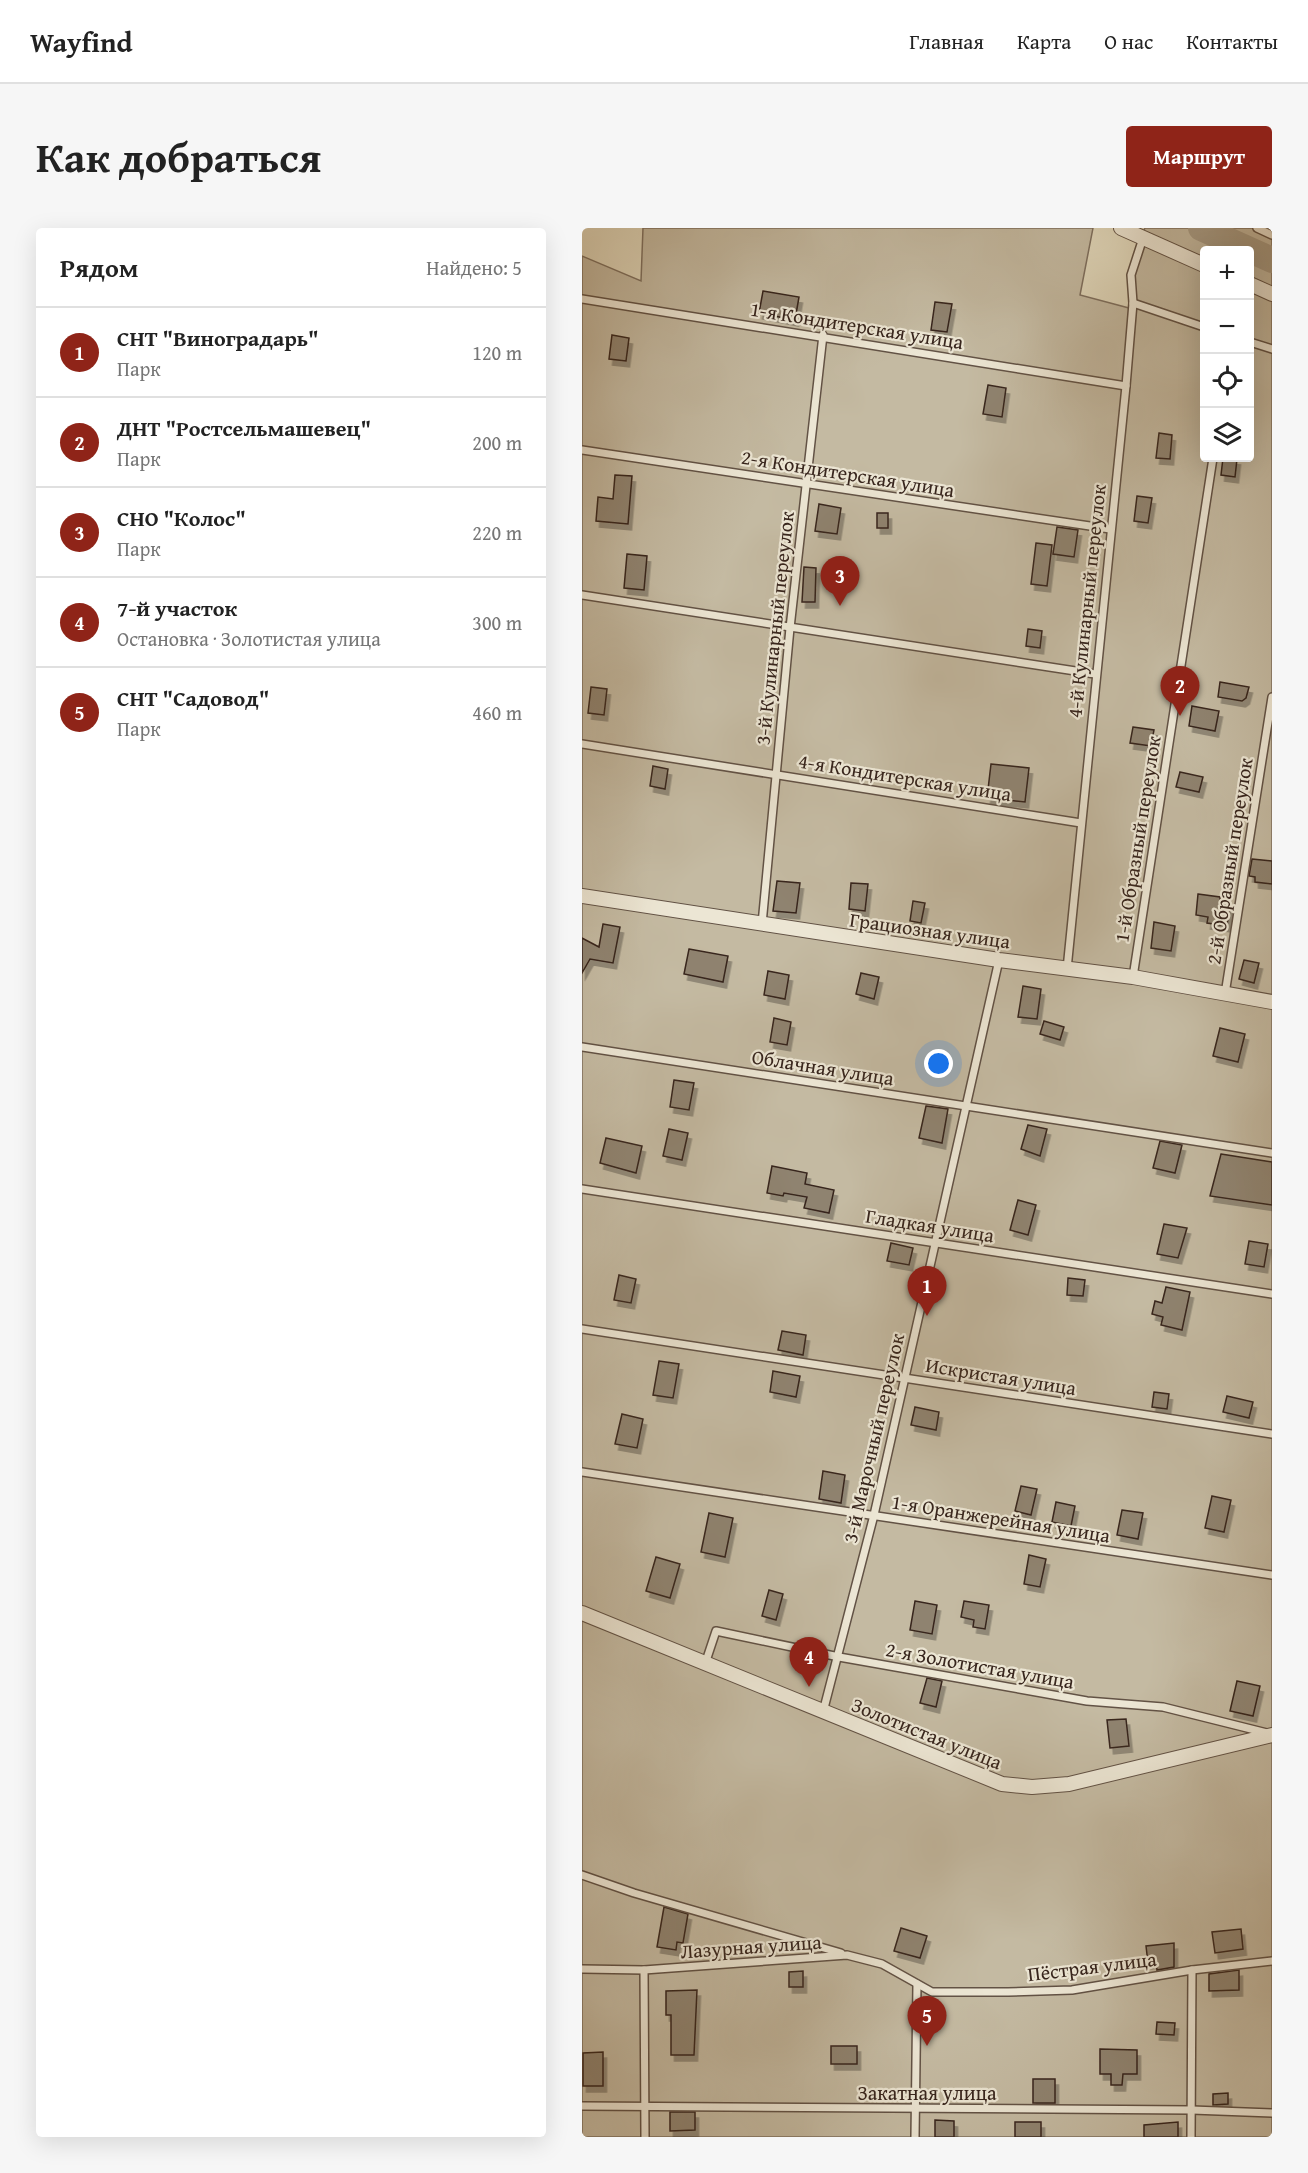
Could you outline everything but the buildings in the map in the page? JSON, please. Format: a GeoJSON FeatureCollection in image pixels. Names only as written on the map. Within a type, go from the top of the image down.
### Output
{"type":"FeatureCollection","features":[{"type":"Feature","properties":{"kind":"street"},"geometry":{"type":"LineString","coordinates":[[1121,228],[1200,263]]}},
{"type":"Feature","properties":{"kind":"street"},"geometry":{"type":"LineString","coordinates":[[1254,286],[1272,294]]}},
{"type":"Feature","properties":{"kind":"street","name":"Грациозная улица"},"geometry":{"type":"LineString","coordinates":[[582,896],[999,960],[1133,977],[1272,1002]]}},
{"type":"Feature","properties":{"kind":"street","name":"Золотистая улица"},"geometry":{"type":"LineString","coordinates":[[582,1613],[1002,1784],[1032,1787],[1069,1784],[1272,1735]]}},
{"type":"Feature","properties":{"kind":"lane"},"geometry":{"type":"LineString","coordinates":[[1257,228],[1272,235]]}},
{"type":"Feature","properties":{"kind":"lane","name":"4-й Кулинарный переулок"},"geometry":{"type":"LineString","coordinates":[[1067,969],[1095,674],[1126,386],[1132,303],[1131,275],[1143,238]]}},
{"type":"Feature","properties":{"kind":"lane","name":"1-я Кондитерская улица"},"geometry":{"type":"LineString","coordinates":[[582,299],[824,335],[1126,386]]}},
{"type":"Feature","properties":{"kind":"lane"},"geometry":{"type":"LineString","coordinates":[[1132,303],[1200,326]]}},
{"type":"Feature","properties":{"kind":"lane","name":"3-й Кулинарный переулок"},"geometry":{"type":"LineString","coordinates":[[762,924],[790,628],[824,335]]}},
{"type":"Feature","properties":{"kind":"lane"},"geometry":{"type":"LineString","coordinates":[[1254,343],[1272,349]]}},
{"type":"Feature","properties":{"kind":"lane","name":"2-я Кондитерская улица"},"geometry":{"type":"LineString","coordinates":[[582,450],[1110,529]]}},
{"type":"Feature","properties":{"kind":"lane","name":"1-й Образный переулок"},"geometry":{"type":"LineString","coordinates":[[1133,977],[1212,462]]}},
{"type":"Feature","properties":{"kind":"lane"},"geometry":{"type":"LineString","coordinates":[[582,595],[1095,674]]}},
{"type":"Feature","properties":{"kind":"lane","name":"2-й Образный переулок"},"geometry":{"type":"LineString","coordinates":[[1225,994],[1272,697]]}},
{"type":"Feature","properties":{"kind":"lane","name":"4-я Кондитерская улица"},"geometry":{"type":"LineString","coordinates":[[582,744],[1081,823]]}},
{"type":"Feature","properties":{"kind":"lane","name":"3-й Марочный переулок"},"geometry":{"type":"LineString","coordinates":[[823,1712],[874,1515],[999,960]]}},
{"type":"Feature","properties":{"kind":"lane","name":"Облачная улица"},"geometry":{"type":"LineString","coordinates":[[582,1047],[1272,1153]]}},
{"type":"Feature","properties":{"kind":"lane","name":"Гладкая улица"},"geometry":{"type":"LineString","coordinates":[[582,1189],[1272,1294]]}},
{"type":"Feature","properties":{"kind":"lane","name":"Искристая улица"},"geometry":{"type":"LineString","coordinates":[[582,1329],[1272,1434]]}},
{"type":"Feature","properties":{"kind":"lane","name":"1-я Оранжерейная улица"},"geometry":{"type":"LineString","coordinates":[[582,1472],[1272,1575]]}},
{"type":"Feature","properties":{"kind":"lane","name":"2-я Золотистая улица"},"geometry":{"type":"LineString","coordinates":[[705,1664],[716,1631],[839,1657],[1087,1701],[1163,1707],[1272,1735]]}},
{"type":"Feature","properties":{"kind":"lane"},"geometry":{"type":"LineString","coordinates":[[582,1875],[634,1893],[847,1955]]}},
{"type":"Feature","properties":{"kind":"lane","name":"Лазурная улица"},"geometry":{"type":"LineString","coordinates":[[582,1969],[644,1970],[847,1955],[882,1964],[917,1984]]}},
{"type":"Feature","properties":{"kind":"lane","name":"Пёстрая улица"},"geometry":{"type":"LineString","coordinates":[[917,1984],[933,1992],[1072,1990],[1192,1970],[1272,1961]]}},
{"type":"Feature","properties":{"kind":"lane"},"geometry":{"type":"LineString","coordinates":[[644,1970],[645,2137]]}},
{"type":"Feature","properties":{"kind":"lane"},"geometry":{"type":"LineString","coordinates":[[1191,2137],[1192,1970]]}},
{"type":"Feature","properties":{"kind":"lane"},"geometry":{"type":"LineString","coordinates":[[915,2137],[917,1984]]}},
{"type":"Feature","properties":{"kind":"lane","name":"Закатная улица"},"geometry":{"type":"LineString","coordinates":[[582,2106],[1192,2110],[1272,2113]]}},
{"type":"Feature","properties":{"kind":"shaded area"},"geometry":{"type":"Polygon","coordinates":[[[643,228],[1093,228],[1080,295],[1129,308],[1135,252],[1145,228],[1272,228],[1272,2137],[582,2137],[582,256],[641,281],[643,228]]]}},
{"type":"Feature","properties":{"kind":"waterway"},"geometry":{"type":"LineString","coordinates":[[1201,228],[1272,260]]}},
{"type":"Feature","properties":{"kind":"place","name":"СНО \"Колос\""},"geometry":{"type":"Point","coordinates":[840,606]}},
{"type":"Feature","properties":{"kind":"place","name":"ДНТ \"Ростсельмашевец\""},"geometry":{"type":"Point","coordinates":[1180,716]}},
{"type":"Feature","properties":{"kind":"place","name":"СНТ \"Виноградарь\""},"geometry":{"type":"Point","coordinates":[927,1316]}},
{"type":"Feature","properties":{"kind":"place","name":"7-й участок"},"geometry":{"type":"Point","coordinates":[809,1687]}},
{"type":"Feature","properties":{"kind":"place","name":"СНТ \"Садовод\""},"geometry":{"type":"Point","coordinates":[927,2046]}}]}
